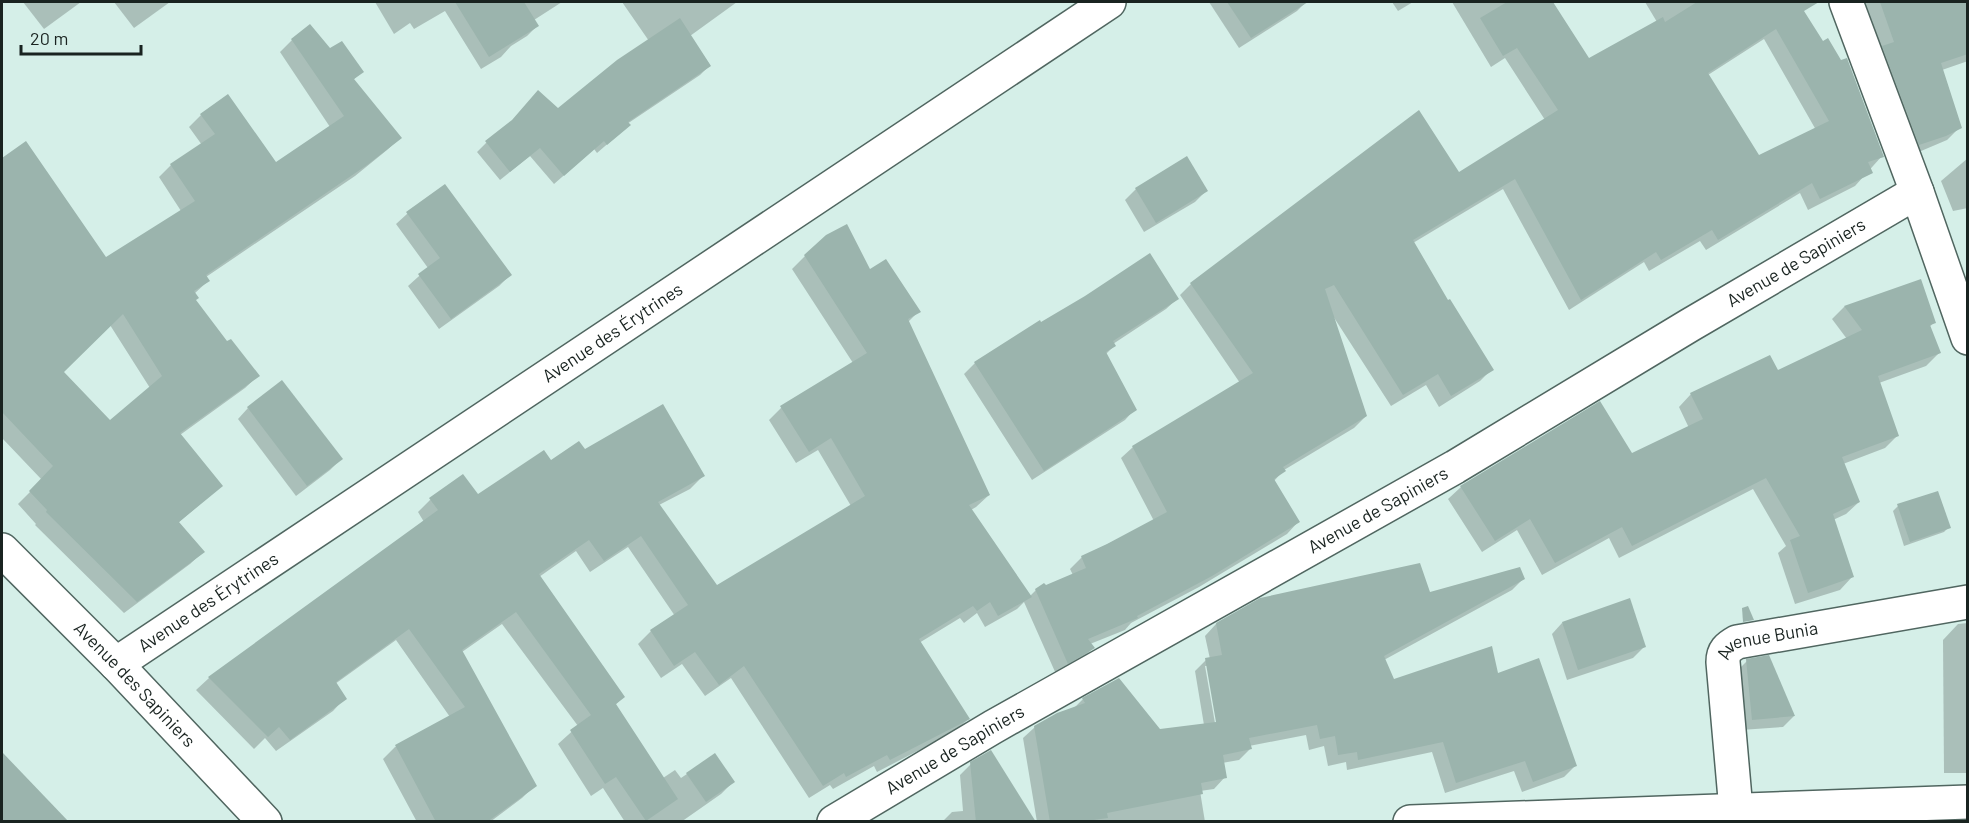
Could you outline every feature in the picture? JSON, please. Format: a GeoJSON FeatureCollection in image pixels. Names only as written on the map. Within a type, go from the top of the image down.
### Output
{"type":"FeatureCollection","features":[{"type":"Feature","properties":{"kind":"street","name":"Avenue des Érytrines"},"geometry":{"type":"LineString","coordinates":[[116,664],[1109,2]]}},
{"type":"Feature","properties":{"kind":"street"},"geometry":{"type":"LineString","coordinates":[[1846,2],[1917,192],[1968,338]]}},
{"type":"Feature","properties":{"kind":"street","name":"Avenue de Sapiniers"},"geometry":{"type":"LineString","coordinates":[[834,822],[1003,721],[1455,467],[1690,325],[1917,192]]}},
{"type":"Feature","properties":{"kind":"street","name":"Avenue des Sapiniers"},"geometry":{"type":"LineString","coordinates":[[2,550],[116,664],[265,822]]}},
{"type":"Feature","properties":{"kind":"street","name":"Avenue Bunia"},"geometry":{"type":"LineString","coordinates":[[1736,810],[1723,662],[1723,656],[1730,646],[1737,642],[1968,602]]}},
{"type":"Feature","properties":{"kind":"street"},"geometry":{"type":"LineString","coordinates":[[1410,822],[1968,802]]}},
{"type":"Feature","properties":{"kind":"building"},"geometry":{"type":"Polygon","coordinates":[[[455,2],[524,2],[539,26],[489,57],[455,2]]]}},
{"type":"Feature","properties":{"kind":"building"},"geometry":{"type":"Polygon","coordinates":[[[1227,2],[1308,2],[1251,38],[1227,2]]]}},
{"type":"Feature","properties":{"kind":"building"},"geometry":{"type":"Polygon","coordinates":[[[1507,2],[1553,2],[1589,58],[1663,17],[1665,22],[1697,2],[1819,2],[1804,11],[1823,41],[1828,38],[1841,60],[1847,58],[1884,157],[1868,162],[1873,173],[1820,199],[1812,183],[1718,240],[1712,230],[1661,260],[1656,252],[1581,300],[1515,179],[1413,240],[1448,300],[1450,299],[1494,370],[1451,396],[1438,374],[1403,395],[1334,285],[1325,289],[1367,416],[1283,467],[1286,471],[1274,479],[1300,522],[1212,576],[1137,616],[1138,618],[1088,639],[1095,648],[1068,664],[1035,589],[1044,583],[1046,585],[1086,568],[1081,556],[1167,512],[1132,446],[1253,373],[1190,283],[1419,110],[1459,172],[1558,110],[1517,48],[1503,56],[1480,18],[1507,2]],[[1776,29],[1708,73],[1759,155],[1829,121],[1776,29]]]}},
{"type":"Feature","properties":{"kind":"building"},"geometry":{"type":"Polygon","coordinates":[[[1880,2],[1968,2],[1968,54],[1941,63],[1962,128],[1919,145],[1882,46],[1894,42],[1880,2]]]}},
{"type":"Feature","properties":{"kind":"building"},"geometry":{"type":"Polygon","coordinates":[[[680,18],[711,66],[628,122],[631,125],[607,145],[604,141],[564,176],[540,148],[510,172],[485,141],[512,120],[538,90],[558,108],[617,60],[680,18]]]}},
{"type":"Feature","properties":{"kind":"building"},"geometry":{"type":"Polygon","coordinates":[[[310,24],[330,48],[342,41],[364,72],[354,79],[402,138],[367,165],[206,275],[210,281],[194,291],[199,298],[196,300],[227,341],[231,339],[260,376],[180,433],[223,486],[179,522],[205,552],[137,602],[46,512],[47,510],[29,491],[53,466],[2,412],[2,158],[26,141],[106,257],[195,201],[170,164],[215,134],[200,114],[228,94],[276,162],[344,116],[291,39],[310,24]],[[123,314],[64,372],[110,420],[162,376],[123,314]]]}},
{"type":"Feature","properties":{"kind":"building"},"geometry":{"type":"Polygon","coordinates":[[[1187,156],[1208,191],[1156,223],[1135,188],[1187,156]]]}},
{"type":"Feature","properties":{"kind":"building"},"geometry":{"type":"Polygon","coordinates":[[[445,184],[512,275],[451,319],[418,274],[440,258],[406,212],[445,184]]]}},
{"type":"Feature","properties":{"kind":"building"},"geometry":{"type":"Polygon","coordinates":[[[847,224],[870,269],[886,259],[921,312],[908,319],[990,495],[969,505],[1032,597],[998,616],[990,602],[977,611],[973,606],[919,639],[970,719],[890,760],[887,755],[846,777],[844,773],[823,786],[744,666],[719,685],[695,652],[674,666],[650,630],[688,605],[641,536],[604,561],[589,540],[539,574],[625,697],[616,704],[678,799],[646,821],[616,777],[605,784],[570,730],[591,715],[516,612],[462,650],[537,786],[487,822],[436,822],[395,745],[465,707],[409,629],[336,682],[347,699],[290,740],[279,727],[268,737],[208,677],[438,510],[429,498],[463,474],[478,494],[544,450],[551,460],[579,441],[585,449],[663,404],[705,476],[658,502],[717,585],[865,496],[831,438],[809,452],[780,406],[867,353],[804,255],[826,235],[847,224]]]}},
{"type":"Feature","properties":{"kind":"building"},"geometry":{"type":"Polygon","coordinates":[[[1150,253],[1179,299],[1113,341],[1116,346],[1106,352],[1137,410],[1044,471],[974,362],[1040,320],[1041,322],[1085,296],[1150,253]]]}},
{"type":"Feature","properties":{"kind":"building"},"geometry":{"type":"Polygon","coordinates":[[[1921,279],[1936,323],[1930,325],[1941,353],[1878,376],[1899,436],[1842,457],[1860,502],[1833,514],[1854,577],[1808,593],[1790,540],[1800,536],[1766,478],[1632,546],[1622,527],[1555,563],[1530,519],[1495,541],[1460,486],[1600,401],[1632,453],[1703,419],[1690,393],[1770,355],[1778,370],[1862,330],[1844,306],[1921,279]]]}},
{"type":"Feature","properties":{"kind":"building"},"geometry":{"type":"Polygon","coordinates":[[[282,380],[343,459],[307,486],[247,407],[282,380]]]}},
{"type":"Feature","properties":{"kind":"building"},"geometry":{"type":"Polygon","coordinates":[[[1938,491],[1951,528],[1910,542],[1897,504],[1938,491]]]}},
{"type":"Feature","properties":{"kind":"building"},"geometry":{"type":"Polygon","coordinates":[[[1420,563],[1430,592],[1520,567],[1525,579],[1384,656],[1394,679],[1492,646],[1498,673],[1539,658],[1577,766],[1533,782],[1525,761],[1456,783],[1443,742],[1358,760],[1357,752],[1338,755],[1335,736],[1320,739],[1317,725],[1249,738],[1252,749],[1223,755],[1227,778],[1201,783],[1203,794],[1107,813],[1108,818],[1079,822],[1050,822],[1034,726],[1057,713],[1085,703],[1082,698],[1119,678],[1160,729],[1216,722],[1205,658],[1222,655],[1216,623],[1260,598],[1420,563]]]}},
{"type":"Feature","properties":{"kind":"building"},"geometry":{"type":"Polygon","coordinates":[[[1630,598],[1646,647],[1578,670],[1562,622],[1630,598]]]}},
{"type":"Feature","properties":{"kind":"building"},"geometry":{"type":"Polygon","coordinates":[[[1748,606],[1754,620],[1743,622],[1742,608],[1748,606]]]}},
{"type":"Feature","properties":{"kind":"building"},"geometry":{"type":"Polygon","coordinates":[[[1769,655],[1795,716],[1752,720],[1746,659],[1769,655]]]}},
{"type":"Feature","properties":{"kind":"building"},"geometry":{"type":"Polygon","coordinates":[[[991,750],[1036,822],[976,822],[970,762],[991,750]]]}},
{"type":"Feature","properties":{"kind":"building"},"geometry":{"type":"Polygon","coordinates":[[[2,752],[69,822],[2,822],[2,752]]]}},
{"type":"Feature","properties":{"kind":"building"},"geometry":{"type":"Polygon","coordinates":[[[715,753],[735,782],[706,802],[686,773],[715,753]]]}}]}
